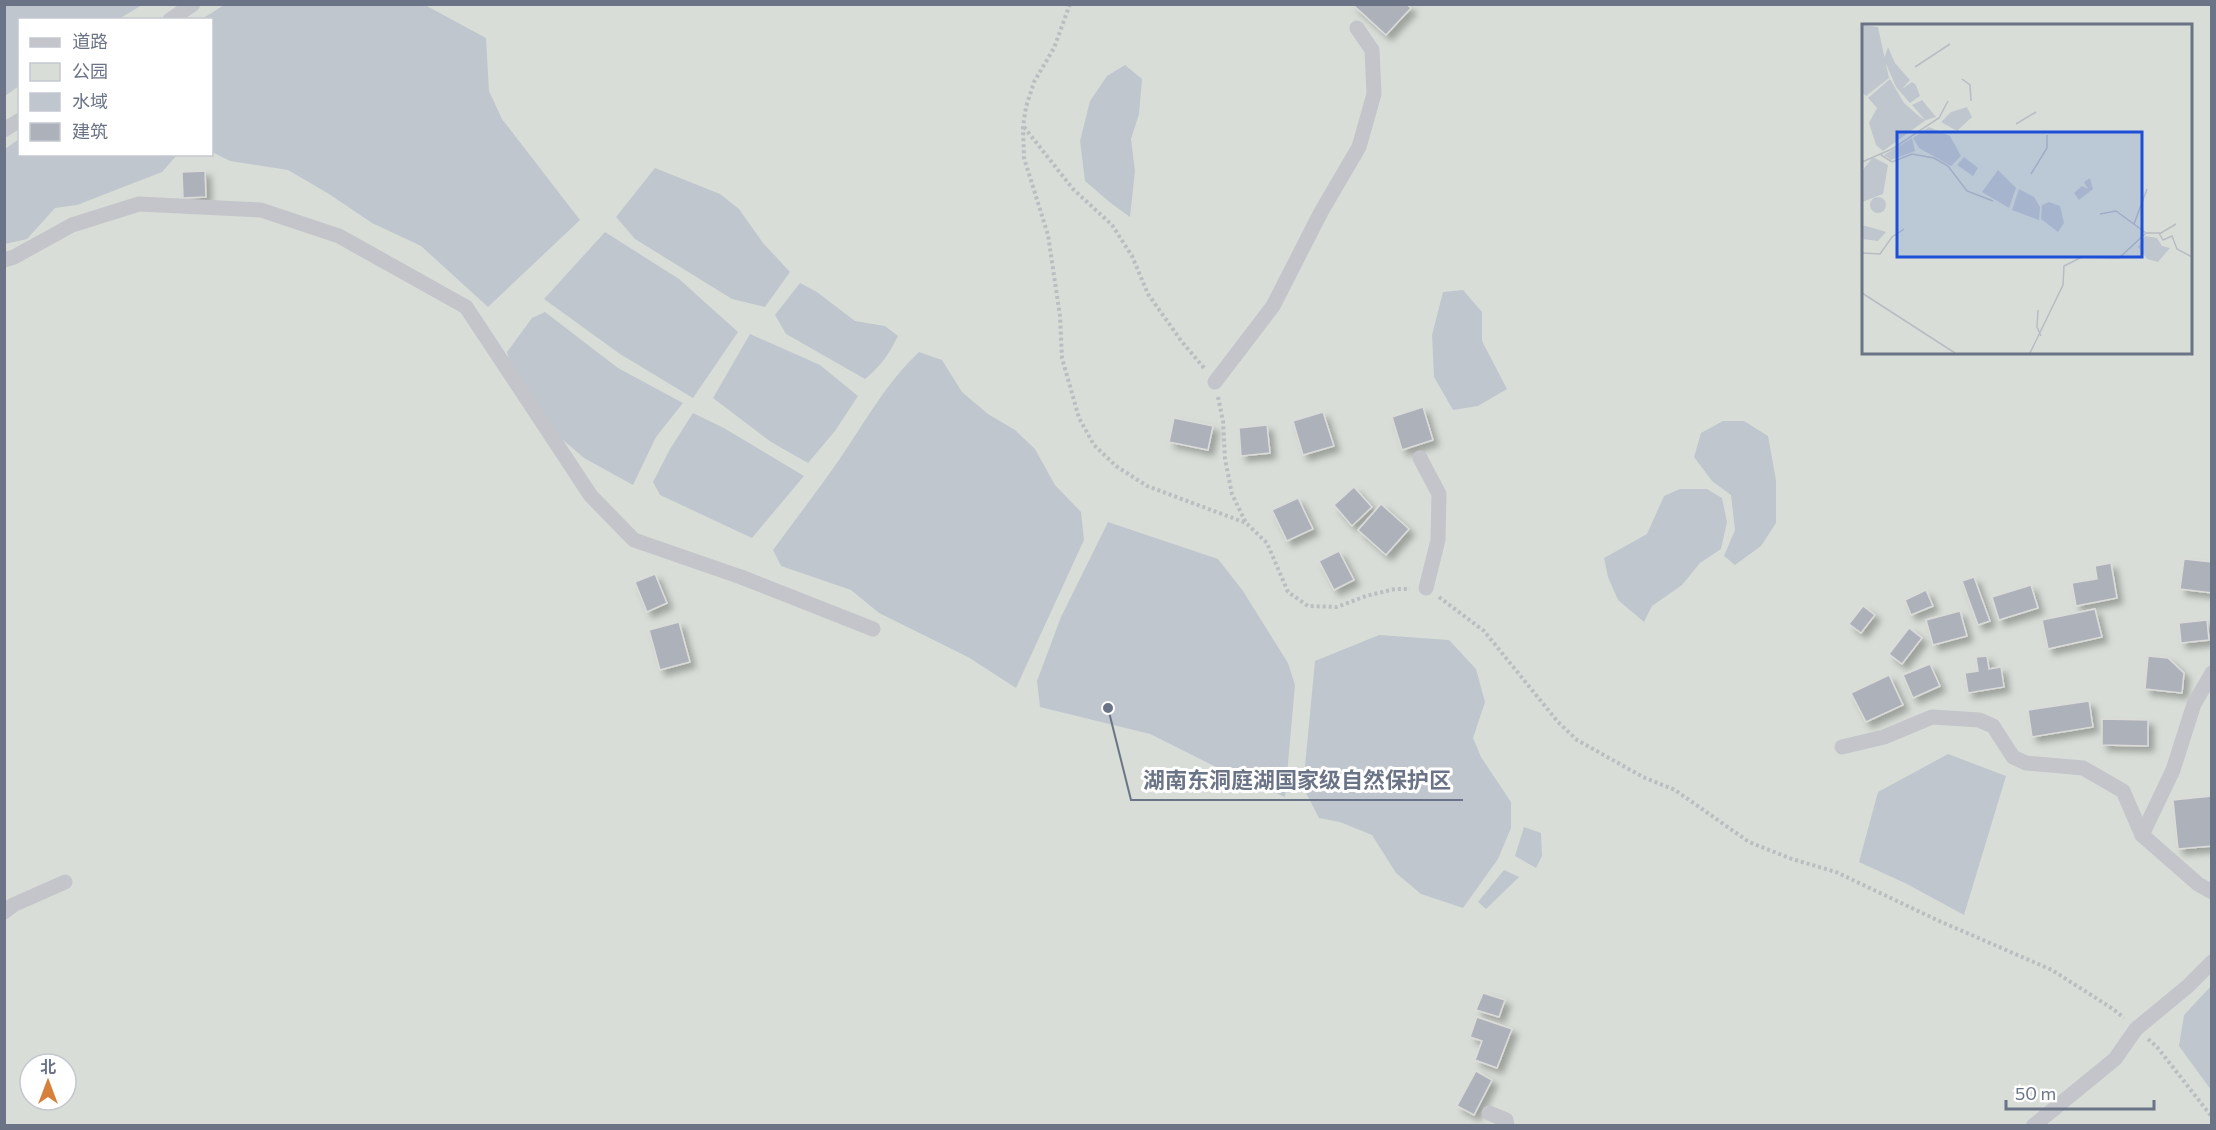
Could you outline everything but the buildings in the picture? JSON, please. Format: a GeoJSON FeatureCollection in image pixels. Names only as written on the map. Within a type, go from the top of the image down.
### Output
{"type":"FeatureCollection","features":[{"type":"Feature","properties":{"kind":"street"},"geometry":{"type":"LineString","coordinates":[[173,18],[193,4]]}},
{"type":"Feature","properties":{"kind":"street"},"geometry":{"type":"LineString","coordinates":[[1215,382],[1273,306],[1321,212],[1359,147],[1374,94],[1372,50],[1357,28]]}},
{"type":"Feature","properties":{"kind":"street"},"geometry":{"type":"LineString","coordinates":[[4,130],[18,121]]}},
{"type":"Feature","properties":{"kind":"street"},"geometry":{"type":"LineString","coordinates":[[4,260],[14,257],[72,225],[139,204],[261,210],[339,236],[466,307],[591,495],[634,540],[741,577],[873,629]]}},
{"type":"Feature","properties":{"kind":"street"},"geometry":{"type":"LineString","coordinates":[[1420,459],[1439,494],[1438,540],[1426,588]]}},
{"type":"Feature","properties":{"kind":"street"},"geometry":{"type":"LineString","coordinates":[[2142,836],[2173,770],[2194,704],[2211,674]]}},
{"type":"Feature","properties":{"kind":"street"},"geometry":{"type":"LineString","coordinates":[[1842,747],[1884,737],[1932,717],[1979,720],[1993,726],[2013,757],[2026,763],[2083,768],[2123,791],[2142,836],[2198,884],[2211,892]]}},
{"type":"Feature","properties":{"kind":"street"},"geometry":{"type":"LineString","coordinates":[[4,912],[13,905],[65,882]]}},
{"type":"Feature","properties":{"kind":"street"},"geometry":{"type":"LineString","coordinates":[[2033,1125],[2115,1059],[2136,1029],[2188,986],[2211,962]]}},
{"type":"Feature","properties":{"kind":"street"},"geometry":{"type":"LineString","coordinates":[[1489,1113],[1506,1120],[1507,1125]]}},
{"type":"Feature","properties":{"kind":"path"},"geometry":{"type":"LineString","coordinates":[[1070,4],[1054,48],[1034,82],[1026,107],[1023,127],[1024,158],[1048,235],[1054,271],[1062,358],[1079,418],[1094,445],[1116,466],[1147,486],[1246,523]]}},
{"type":"Feature","properties":{"kind":"path"},"geometry":{"type":"LineString","coordinates":[[1023,127],[1073,189],[1112,225],[1132,256],[1148,294],[1182,342],[1215,382],[1223,421],[1225,459],[1232,494],[1246,523],[1267,543],[1288,592],[1308,606],[1337,607],[1366,596],[1395,590],[1426,588],[1484,631],[1558,722],[1577,740],[1643,777],[1675,790],[1749,842],[1792,859],[1836,872],[1937,920],[2052,970],[2113,1009],[2157,1047],[2211,1117]]}},
{"type":"Feature","properties":{"kind":"green space"},"geometry":{"type":"Polygon","coordinates":[[[5,5],[2211,5],[2211,1125],[5,1126],[5,5]]]}},
{"type":"Feature","properties":{"kind":"water"},"geometry":{"type":"Polygon","coordinates":[[[5,4],[142,4],[121,18],[18,18],[18,87],[5,96],[5,4]]]}},
{"type":"Feature","properties":{"kind":"water"},"geometry":{"type":"Polygon","coordinates":[[[224,5],[425,5],[486,38],[489,91],[502,119],[580,220],[488,307],[421,246],[372,223],[288,170],[230,161],[213,152],[213,18],[204,18],[224,5]]]}},
{"type":"Feature","properties":{"kind":"water"},"geometry":{"type":"Polygon","coordinates":[[[1125,65],[1142,79],[1139,114],[1131,139],[1135,171],[1130,217],[1085,181],[1080,141],[1090,101],[1107,76],[1125,65]]]}},
{"type":"Feature","properties":{"kind":"water"},"geometry":{"type":"Polygon","coordinates":[[[18,140],[18,156],[176,156],[162,172],[77,205],[55,208],[27,239],[5,244],[5,149],[18,140]]]}},
{"type":"Feature","properties":{"kind":"water"},"geometry":{"type":"Polygon","coordinates":[[[655,168],[720,194],[739,209],[763,243],[790,272],[765,307],[732,299],[635,239],[616,217],[655,168]]]}},
{"type":"Feature","properties":{"kind":"water"},"geometry":{"type":"Polygon","coordinates":[[[605,232],[679,279],[738,332],[693,398],[620,354],[544,299],[605,232]]]}},
{"type":"Feature","properties":{"kind":"water"},"geometry":{"type":"Polygon","coordinates":[[[800,283],[817,292],[855,321],[885,326],[898,336],[884,359],[865,379],[786,334],[775,315],[800,283]]]}},
{"type":"Feature","properties":{"kind":"water"},"geometry":{"type":"Polygon","coordinates":[[[1463,290],[1482,312],[1482,341],[1507,389],[1478,406],[1453,410],[1434,377],[1432,335],[1443,292],[1463,290]]]}},
{"type":"Feature","properties":{"kind":"water"},"geometry":{"type":"Polygon","coordinates":[[[545,312],[618,368],[683,403],[656,437],[633,485],[584,458],[556,434],[514,379],[507,352],[532,318],[545,312]]]}},
{"type":"Feature","properties":{"kind":"water"},"geometry":{"type":"Polygon","coordinates":[[[750,334],[820,365],[858,396],[835,431],[808,463],[771,442],[713,398],[750,334]]]}},
{"type":"Feature","properties":{"kind":"water"},"geometry":{"type":"Polygon","coordinates":[[[919,352],[942,360],[962,392],[988,414],[1015,430],[1035,449],[1055,485],[1081,512],[1084,540],[1016,688],[968,657],[879,613],[851,590],[781,566],[773,550],[839,460],[886,390],[919,352]]]}},
{"type":"Feature","properties":{"kind":"water"},"geometry":{"type":"Polygon","coordinates":[[[693,413],[724,428],[804,476],[752,538],[660,495],[653,482],[670,449],[693,413]]]}},
{"type":"Feature","properties":{"kind":"water"},"geometry":{"type":"Polygon","coordinates":[[[1723,421],[1744,421],[1768,436],[1776,480],[1776,523],[1761,546],[1735,565],[1724,556],[1735,530],[1731,495],[1712,481],[1694,457],[1701,433],[1723,421]]]}},
{"type":"Feature","properties":{"kind":"water"},"geometry":{"type":"Polygon","coordinates":[[[1680,489],[1707,489],[1722,498],[1727,522],[1721,549],[1700,563],[1682,585],[1652,606],[1644,622],[1618,600],[1608,577],[1604,558],[1647,534],[1664,496],[1680,489]]]}},
{"type":"Feature","properties":{"kind":"water"},"geometry":{"type":"Polygon","coordinates":[[[1108,522],[1218,559],[1243,591],[1288,663],[1295,685],[1285,797],[1222,770],[1150,734],[1040,707],[1037,681],[1061,617],[1108,522]]]}},
{"type":"Feature","properties":{"kind":"water"},"geometry":{"type":"Polygon","coordinates":[[[1379,635],[1449,640],[1476,669],[1485,702],[1473,738],[1481,757],[1511,802],[1511,828],[1498,859],[1463,908],[1421,894],[1396,873],[1372,835],[1340,822],[1319,818],[1303,787],[1315,661],[1379,635]]]}},
{"type":"Feature","properties":{"kind":"water"},"geometry":{"type":"Polygon","coordinates":[[[1948,754],[2006,776],[1964,915],[1907,884],[1859,862],[1878,792],[1948,754]]]}},
{"type":"Feature","properties":{"kind":"water"},"geometry":{"type":"Polygon","coordinates":[[[1524,827],[1541,833],[1542,856],[1536,868],[1515,856],[1524,827]]]}},
{"type":"Feature","properties":{"kind":"water"},"geometry":{"type":"Polygon","coordinates":[[[1504,870],[1519,877],[1486,909],[1478,902],[1504,870]]]}},
{"type":"Feature","properties":{"kind":"water"},"geometry":{"type":"Polygon","coordinates":[[[2211,986],[2211,1090],[2179,1046],[2184,1015],[2211,986]]]}},
{"type":"Feature","properties":{"kind":"place","name":"湖南东洞庭湖国家级自然保护区"},"geometry":{"type":"Point","coordinates":[1108,708]}}]}
